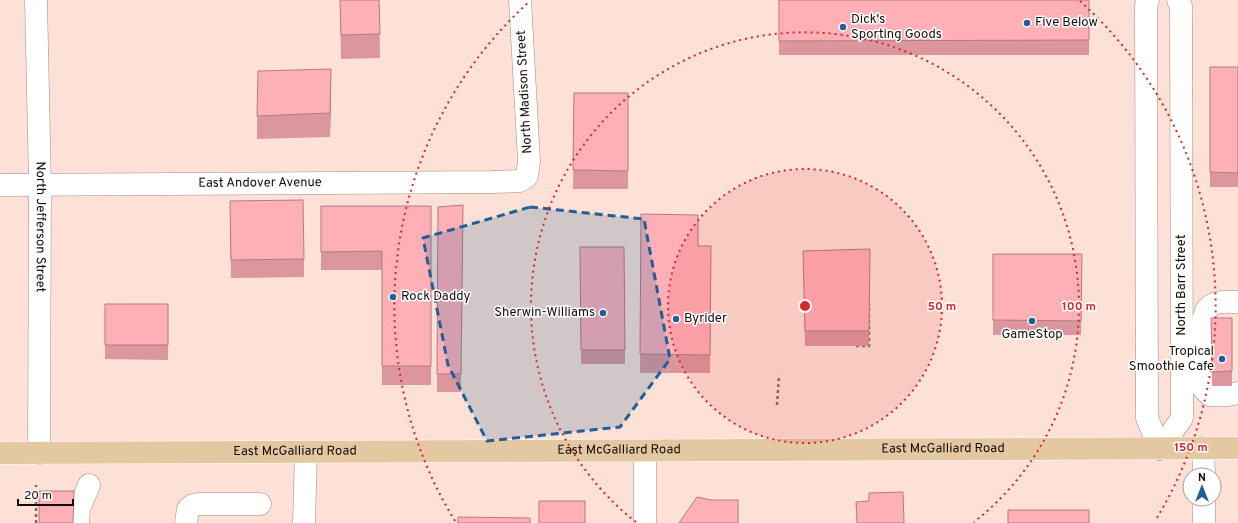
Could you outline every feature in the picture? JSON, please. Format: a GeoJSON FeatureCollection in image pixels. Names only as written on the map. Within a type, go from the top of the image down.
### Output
{"type":"FeatureCollection","features":[{"type":"Feature","properties":{"kind":"main road","name":"East McGalliard Road"},"geometry":{"type":"LineString","coordinates":[[0,454],[1238,448]]}},
{"type":"Feature","properties":{"kind":"street","name":"North Jefferson Street"},"geometry":{"type":"LineString","coordinates":[[36,0],[40,184],[39,453]]}},
{"type":"Feature","properties":{"kind":"street","name":"North Madison Street"},"geometry":{"type":"LineString","coordinates":[[520,0],[529,161],[526,176],[520,181]]}},
{"type":"Feature","properties":{"kind":"street"},"geometry":{"type":"LineString","coordinates":[[1148,0],[1146,5],[1147,418],[1160,448]]}},
{"type":"Feature","properties":{"kind":"street","name":"North Barr Street"},"geometry":{"type":"LineString","coordinates":[[1160,448],[1182,418],[1181,6],[1178,0]]}},
{"type":"Feature","properties":{"kind":"street","name":"East Andover Avenue"},"geometry":{"type":"LineString","coordinates":[[0,185],[309,184],[520,181]]}},
{"type":"Feature","properties":{"kind":"street"},"geometry":{"type":"LineString","coordinates":[[1238,302],[1217,303],[1208,308],[1202,322],[1201,386],[1210,395],[1228,395],[1238,393]]}},
{"type":"Feature","properties":{"kind":"street"},"geometry":{"type":"LineString","coordinates":[[1203,448],[1204,467]]}},
{"type":"Feature","properties":{"kind":"street"},"geometry":{"type":"LineString","coordinates":[[645,451],[645,523]]}},
{"type":"Feature","properties":{"kind":"street"},"geometry":{"type":"LineString","coordinates":[[304,523],[306,452]]}},
{"type":"Feature","properties":{"kind":"street"},"geometry":{"type":"LineString","coordinates":[[78,523],[79,508],[90,485]]}},
{"type":"Feature","properties":{"kind":"street"},"geometry":{"type":"LineString","coordinates":[[186,523],[188,509],[193,505],[260,504]]}},
{"type":"Feature","properties":{"kind":"street"},"geometry":{"type":"LineString","coordinates":[[1204,507],[1204,523]]}},
{"type":"Feature","properties":{"kind":"path"},"geometry":{"type":"LineString","coordinates":[[855,346],[869,346],[870,301]]}},
{"type":"Feature","properties":{"kind":"path"},"geometry":{"type":"LineString","coordinates":[[777,405],[779,375]]}},
{"type":"Feature","properties":{"kind":"path"},"geometry":{"type":"LineString","coordinates":[[36,485],[36,523]]}},
{"type":"Feature","properties":{"kind":"highlighted area"},"geometry":{"type":"Polygon","coordinates":[[[530,207],[644,219],[670,359],[620,427],[487,441],[448,365],[423,238],[530,207]]]}},
{"type":"Feature","properties":{"kind":"building"},"geometry":{"type":"Polygon","coordinates":[[[340,0],[379,0],[380,34],[341,35],[340,0]]]}},
{"type":"Feature","properties":{"kind":"building"},"geometry":{"type":"Polygon","coordinates":[[[779,0],[1089,0],[1089,40],[779,41],[779,0]]]}},
{"type":"Feature","properties":{"kind":"building"},"geometry":{"type":"Polygon","coordinates":[[[1210,67],[1238,67],[1238,173],[1210,172],[1210,67]]]}},
{"type":"Feature","properties":{"kind":"building"},"geometry":{"type":"Polygon","coordinates":[[[331,69],[330,113],[257,116],[258,71],[331,69]]]}},
{"type":"Feature","properties":{"kind":"building"},"geometry":{"type":"Polygon","coordinates":[[[574,93],[628,93],[628,171],[573,170],[574,93]]]}},
{"type":"Feature","properties":{"kind":"building"},"geometry":{"type":"Polygon","coordinates":[[[303,200],[304,259],[231,260],[230,201],[303,200]]]}},
{"type":"Feature","properties":{"kind":"building"},"geometry":{"type":"Polygon","coordinates":[[[463,205],[461,374],[437,374],[438,207],[463,205]]]}},
{"type":"Feature","properties":{"kind":"building"},"geometry":{"type":"Polygon","coordinates":[[[321,206],[431,206],[431,366],[382,366],[382,251],[321,252],[321,206]]]}},
{"type":"Feature","properties":{"kind":"building","name":"Byrider"},"geometry":{"type":"Polygon","coordinates":[[[641,214],[698,215],[698,246],[711,246],[710,355],[640,354],[641,214]]]}},
{"type":"Feature","properties":{"kind":"building","name":"Sherwin-Williams"},"geometry":{"type":"Polygon","coordinates":[[[580,247],[624,247],[625,350],[581,350],[580,247]]]}},
{"type":"Feature","properties":{"kind":"building"},"geometry":{"type":"Polygon","coordinates":[[[870,249],[869,331],[805,331],[803,251],[870,249]]]}},
{"type":"Feature","properties":{"kind":"building"},"geometry":{"type":"Polygon","coordinates":[[[993,254],[1082,254],[1081,321],[993,320],[993,254]]]}},
{"type":"Feature","properties":{"kind":"building"},"geometry":{"type":"Polygon","coordinates":[[[105,304],[168,304],[168,345],[105,345],[105,304]]]}},
{"type":"Feature","properties":{"kind":"building","name":"Tropical Smoothie Cafe"},"geometry":{"type":"Polygon","coordinates":[[[1211,318],[1232,318],[1232,371],[1212,372],[1211,318]]]}},
{"type":"Feature","properties":{"kind":"building"},"geometry":{"type":"Polygon","coordinates":[[[39,491],[74,491],[73,523],[39,523],[39,491]]]}},
{"type":"Feature","properties":{"kind":"building"},"geometry":{"type":"Polygon","coordinates":[[[903,492],[904,523],[857,523],[856,502],[869,501],[869,493],[903,492]]]}},
{"type":"Feature","properties":{"kind":"building"},"geometry":{"type":"Polygon","coordinates":[[[697,497],[711,500],[738,500],[738,523],[679,523],[697,497]]]}},
{"type":"Feature","properties":{"kind":"building"},"geometry":{"type":"Polygon","coordinates":[[[539,501],[585,501],[585,523],[539,523],[539,501]]]}},
{"type":"Feature","properties":{"kind":"building"},"geometry":{"type":"Polygon","coordinates":[[[1008,510],[1089,510],[1089,523],[1008,523],[1008,510]]]}},
{"type":"Feature","properties":{"kind":"building"},"geometry":{"type":"Polygon","coordinates":[[[458,517],[530,518],[530,523],[458,523],[458,517]]]}},
{"type":"Feature","properties":{"kind":"place","name":"Five Below"},"geometry":{"type":"Point","coordinates":[1027,23]}},
{"type":"Feature","properties":{"kind":"place","name":"Dick's Sporting Goods"},"geometry":{"type":"Point","coordinates":[843,27]}},
{"type":"Feature","properties":{"kind":"place","name":"Rock Daddy"},"geometry":{"type":"Point","coordinates":[393,297]}},
{"type":"Feature","properties":{"kind":"place","name":"Sherwin-Williams"},"geometry":{"type":"Point","coordinates":[603,313]}},
{"type":"Feature","properties":{"kind":"place","name":"Byrider"},"geometry":{"type":"Point","coordinates":[676,319]}},
{"type":"Feature","properties":{"kind":"place","name":"GameStop"},"geometry":{"type":"Point","coordinates":[1032,321]}},
{"type":"Feature","properties":{"kind":"place","name":"Tropical Smoothie Cafe"},"geometry":{"type":"Point","coordinates":[1222,359]}}]}
